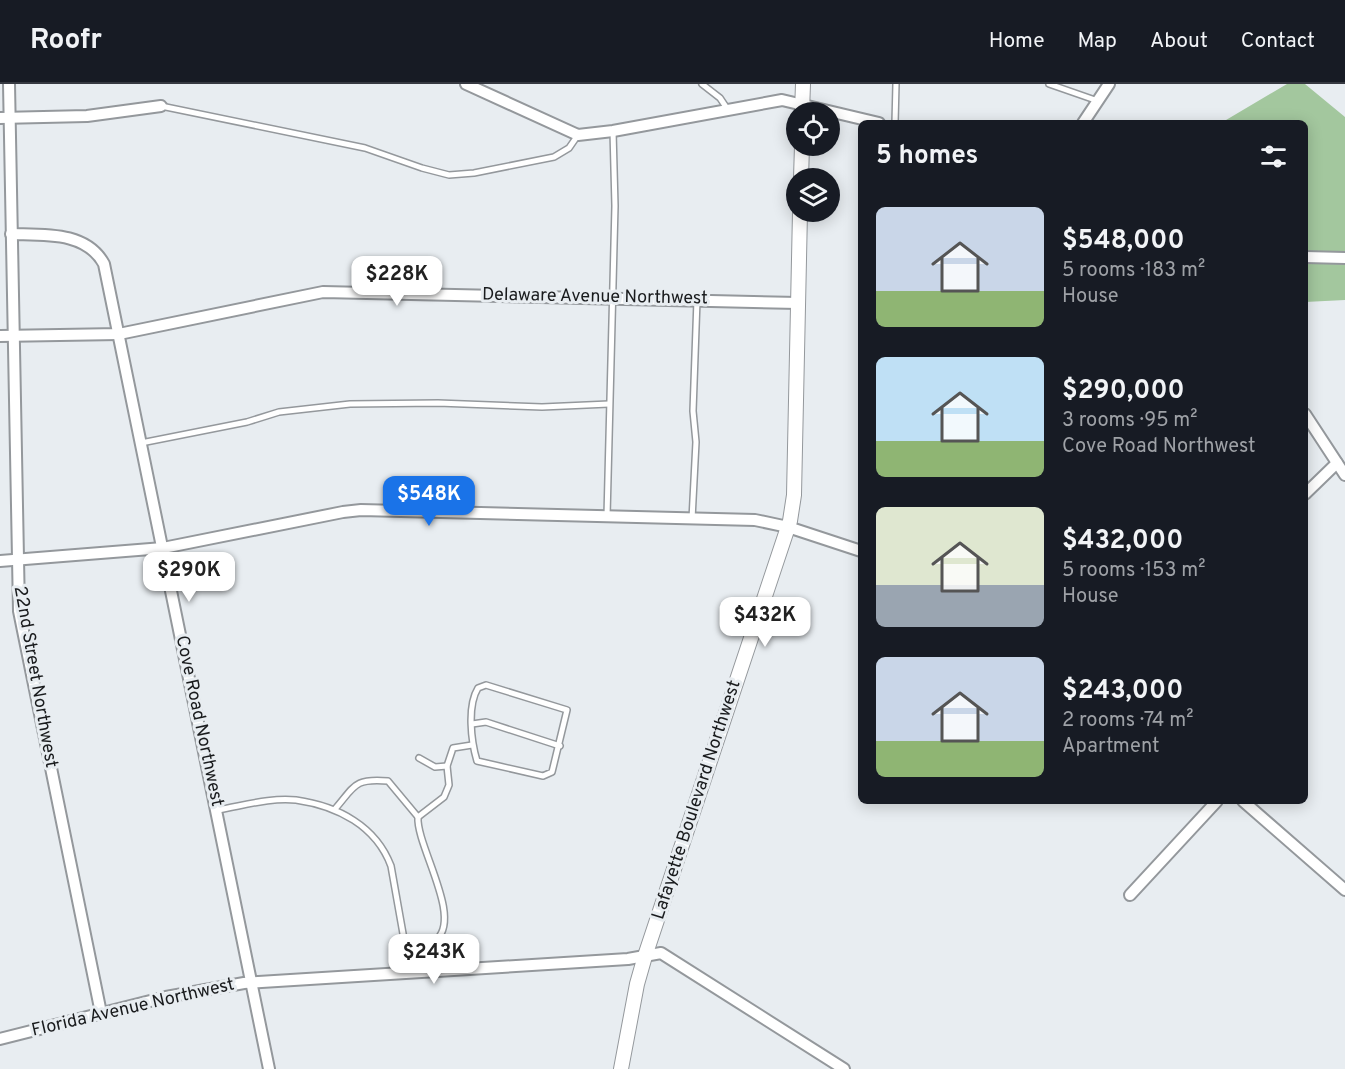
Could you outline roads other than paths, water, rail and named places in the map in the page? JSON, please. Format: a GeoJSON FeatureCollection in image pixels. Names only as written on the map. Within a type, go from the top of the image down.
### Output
{"type":"FeatureCollection","features":[{"type":"Feature","properties":{"kind":"main road"},"geometry":{"type":"LineString","coordinates":[[802,102],[803,84]]}},
{"type":"Feature","properties":{"kind":"main road","name":"Lafayette Boulevard Northwest"},"geometry":{"type":"LineString","coordinates":[[621,1069],[637,984],[645,956],[788,527],[794,495],[800,222]]}},
{"type":"Feature","properties":{"kind":"street","name":"22nd Street Northwest"},"geometry":{"type":"LineString","coordinates":[[9,84],[5,118],[11,234],[16,560],[19,611],[101,1013]]}},
{"type":"Feature","properties":{"kind":"street"},"geometry":{"type":"LineString","coordinates":[[466,84],[578,135],[612,131],[775,100],[786,103]]}},
{"type":"Feature","properties":{"kind":"street"},"geometry":{"type":"LineString","coordinates":[[1085,120],[1109,84]]}},
{"type":"Feature","properties":{"kind":"street"},"geometry":{"type":"LineString","coordinates":[[5,118],[87,116],[161,106]]}},
{"type":"Feature","properties":{"kind":"street"},"geometry":{"type":"LineString","coordinates":[[840,115],[865,120]]}},
{"type":"Feature","properties":{"kind":"street","name":"Cove Road Northwest"},"geometry":{"type":"LineString","coordinates":[[11,234],[59,236],[92,248],[104,264],[269,1069]]}},
{"type":"Feature","properties":{"kind":"street"},"geometry":{"type":"LineString","coordinates":[[1308,257],[1345,258]]}},
{"type":"Feature","properties":{"kind":"street","name":"Delaware Avenue Northwest"},"geometry":{"type":"LineString","coordinates":[[0,336],[119,334],[323,291],[798,303]]}},
{"type":"Feature","properties":{"kind":"street"},"geometry":{"type":"LineString","coordinates":[[1308,419],[1345,475]]}},
{"type":"Feature","properties":{"kind":"street"},"geometry":{"type":"LineString","coordinates":[[1308,491],[1337,463]]}},
{"type":"Feature","properties":{"kind":"street"},"geometry":{"type":"LineString","coordinates":[[0,561],[163,548],[361,510],[755,520],[788,527],[858,550]]}},
{"type":"Feature","properties":{"kind":"street"},"geometry":{"type":"LineString","coordinates":[[1130,895],[1214,804]]}},
{"type":"Feature","properties":{"kind":"street"},"geometry":{"type":"LineString","coordinates":[[1246,804],[1345,890]]}},
{"type":"Feature","properties":{"kind":"street","name":"Florida Avenue Northwest"},"geometry":{"type":"LineString","coordinates":[[0,1039],[200,990],[253,983],[666,955],[844,1069]]}},
{"type":"Feature","properties":{"kind":"lane"},"geometry":{"type":"LineString","coordinates":[[702,84],[720,98],[728,110]]}},
{"type":"Feature","properties":{"kind":"lane"},"geometry":{"type":"LineString","coordinates":[[896,84],[896,120]]}},
{"type":"Feature","properties":{"kind":"lane"},"geometry":{"type":"LineString","coordinates":[[1050,84],[1098,101]]}},
{"type":"Feature","properties":{"kind":"lane"},"geometry":{"type":"LineString","coordinates":[[161,106],[365,148],[449,175],[474,173],[554,157],[569,148],[578,135]]}},
{"type":"Feature","properties":{"kind":"lane"},"geometry":{"type":"LineString","coordinates":[[607,517],[615,206],[612,131]]}},
{"type":"Feature","properties":{"kind":"lane"},"geometry":{"type":"LineString","coordinates":[[692,519],[696,442],[693,411],[696,300]]}},
{"type":"Feature","properties":{"kind":"lane"},"geometry":{"type":"LineString","coordinates":[[141,443],[247,422],[279,412],[350,404],[438,403],[542,407],[609,404]]}},
{"type":"Feature","properties":{"kind":"lane"},"geometry":{"type":"LineString","coordinates":[[486,685],[567,710],[552,772],[543,776],[477,761],[472,746],[472,724],[473,696],[478,688],[486,685]]}},
{"type":"Feature","properties":{"kind":"lane"},"geometry":{"type":"LineString","coordinates":[[472,724],[486,722],[560,746]]}},
{"type":"Feature","properties":{"kind":"lane"},"geometry":{"type":"LineString","coordinates":[[418,817],[444,797],[449,785],[447,766],[453,748],[472,746]]}},
{"type":"Feature","properties":{"kind":"lane"},"geometry":{"type":"LineString","coordinates":[[419,758],[435,767],[447,766]]}},
{"type":"Feature","properties":{"kind":"lane"},"geometry":{"type":"LineString","coordinates":[[335,809],[354,785],[371,780],[388,781],[418,817],[417,828],[426,848],[445,915],[444,929],[438,938],[407,951]]}},
{"type":"Feature","properties":{"kind":"lane"},"geometry":{"type":"LineString","coordinates":[[217,810],[284,800],[335,809],[372,833],[386,852],[391,866],[411,973]]}}]}
